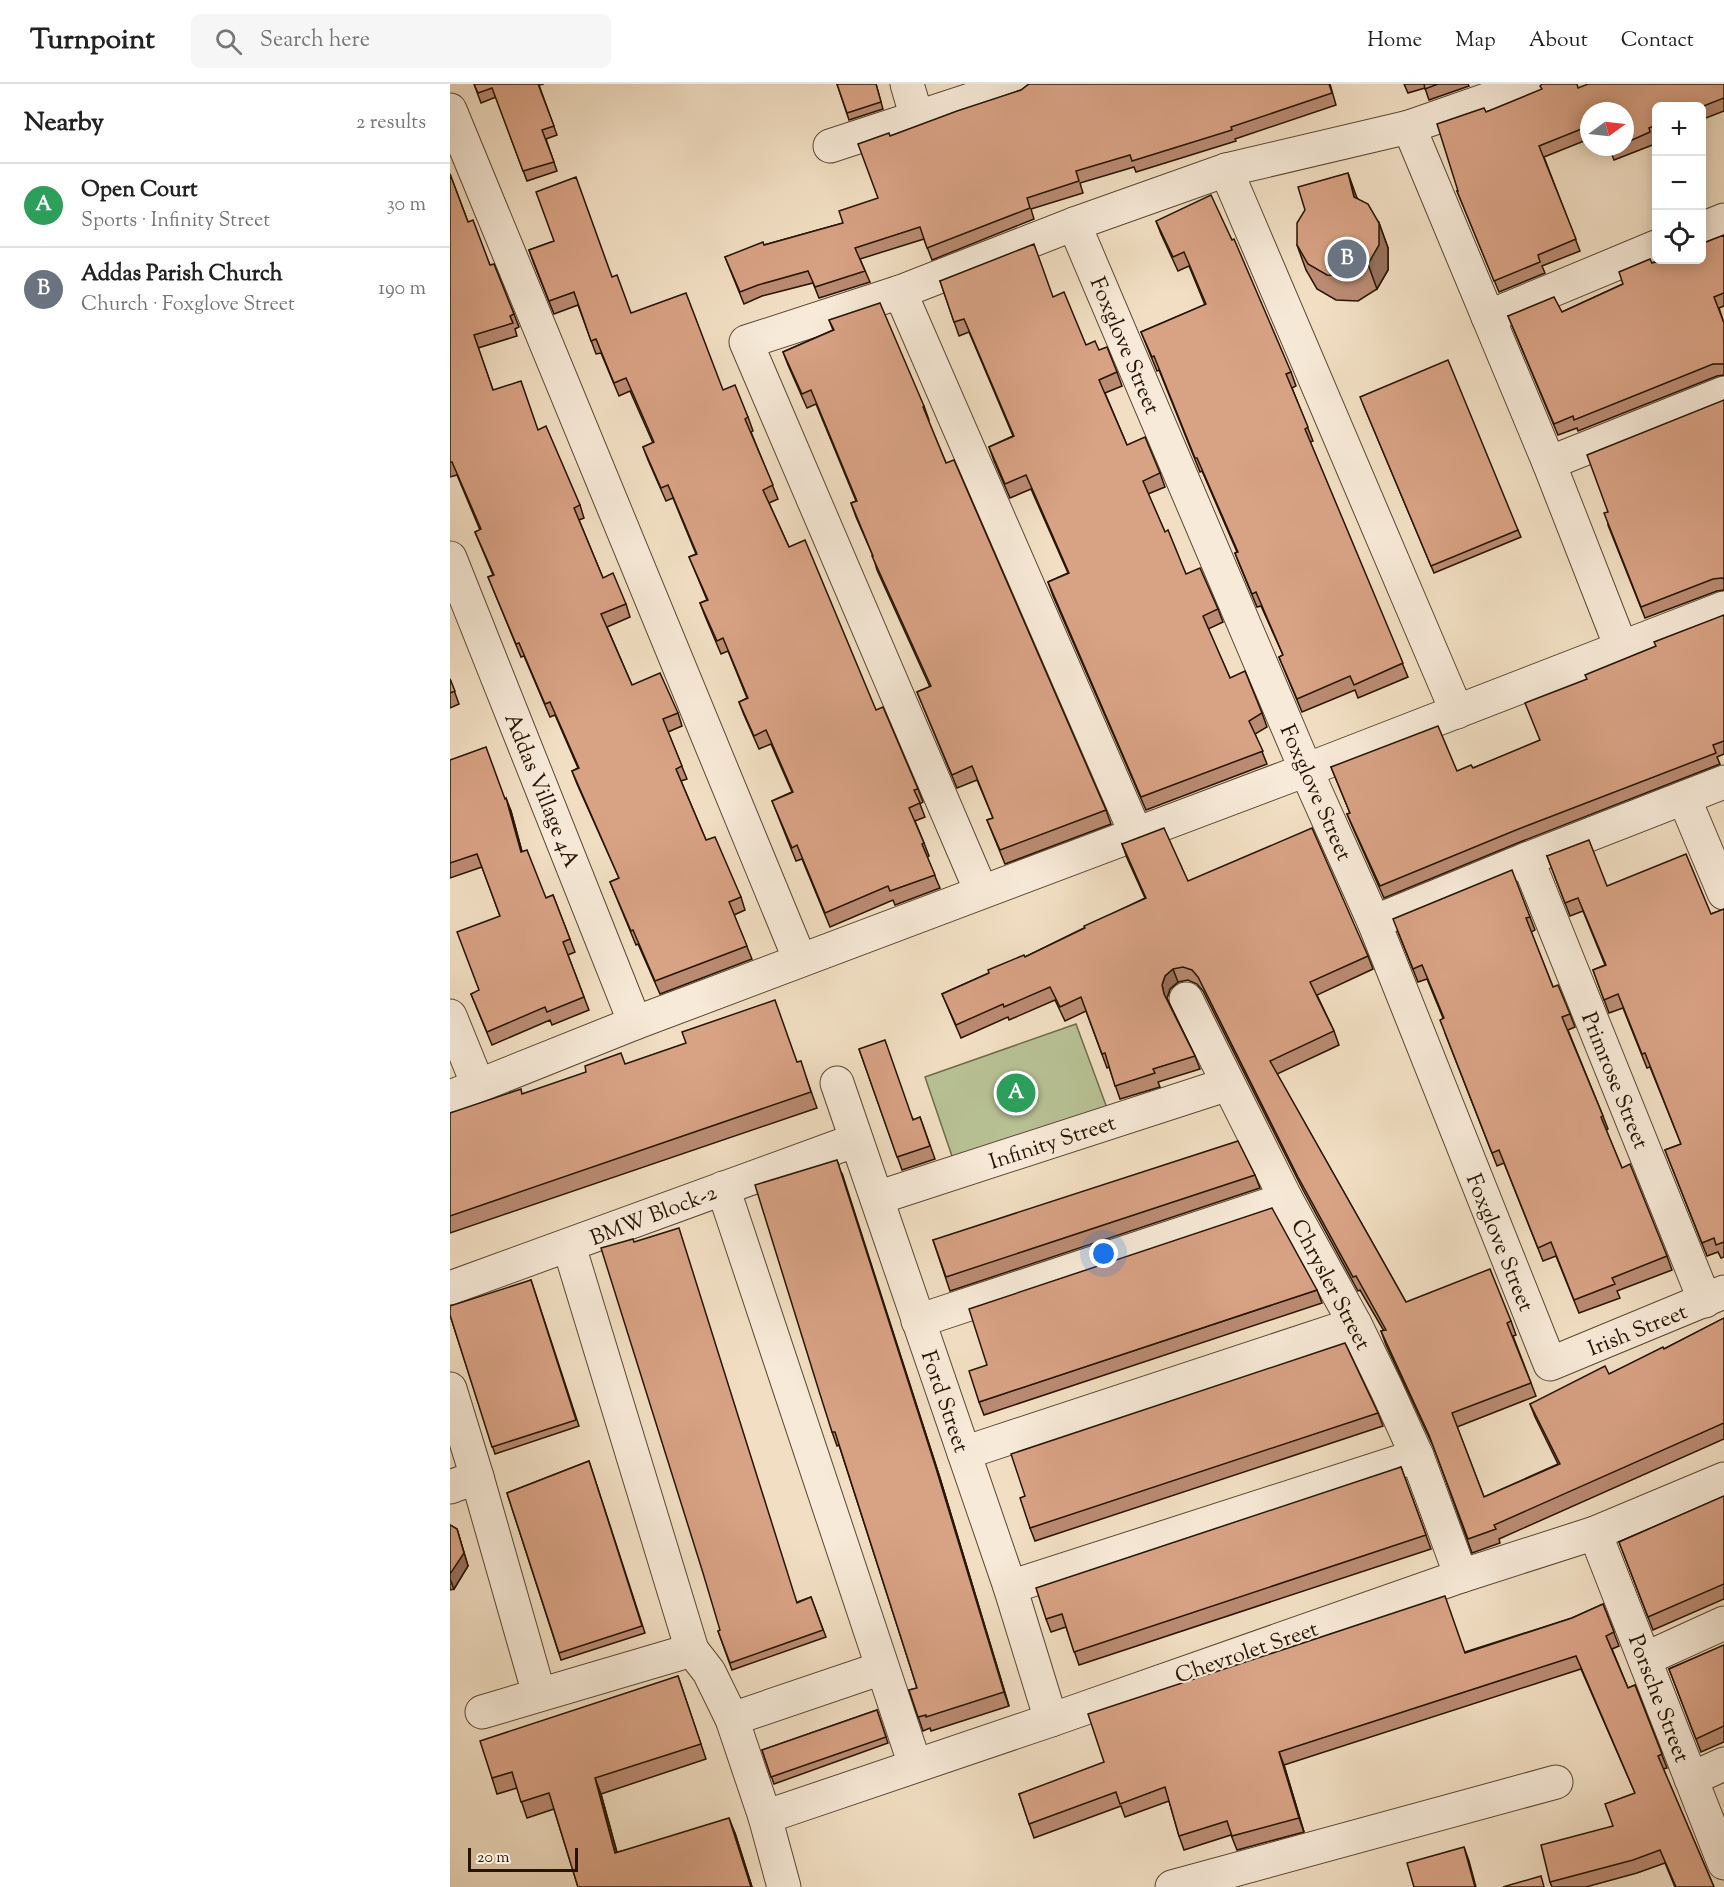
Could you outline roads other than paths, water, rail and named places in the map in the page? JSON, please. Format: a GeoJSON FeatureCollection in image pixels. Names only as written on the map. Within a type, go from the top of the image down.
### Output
{"type":"FeatureCollection","features":[{"type":"Feature","properties":{"kind":"street"},"geometry":{"type":"LineString","coordinates":[[907,84],[917,118]]}},
{"type":"Feature","properties":{"kind":"street"},"geometry":{"type":"LineString","coordinates":[[830,146],[1019,84]]}},
{"type":"Feature","properties":{"kind":"street"},"geometry":{"type":"LineString","coordinates":[[981,891],[746,342],[900,292],[1074,224],[1226,170],[1408,127],[1532,84]]}},
{"type":"Feature","properties":{"kind":"street"},"geometry":{"type":"LineString","coordinates":[[450,110],[800,960]]}},
{"type":"Feature","properties":{"kind":"street"},"geometry":{"type":"LineString","coordinates":[[1408,127],[1549,463],[1621,647]]}},
{"type":"Feature","properties":{"kind":"street"},"geometry":{"type":"LineString","coordinates":[[1226,170],[1457,712]]}},
{"type":"Feature","properties":{"kind":"street"},"geometry":{"type":"LineString","coordinates":[[1706,227],[1724,220]]}},
{"type":"Feature","properties":{"kind":"street","name":"Foxglove Street"},"geometry":{"type":"LineString","coordinates":[[1074,224],[1306,770],[1374,921],[1550,1364]]}},
{"type":"Feature","properties":{"kind":"street"},"geometry":{"type":"LineString","coordinates":[[1488,317],[1652,249]]}},
{"type":"Feature","properties":{"kind":"street"},"geometry":{"type":"LineString","coordinates":[[900,292],[1136,834]]}},
{"type":"Feature","properties":{"kind":"street"},"geometry":{"type":"LineString","coordinates":[[1549,463],[1724,393]]}},
{"type":"Feature","properties":{"kind":"street","name":"Addas Village 4A"},"geometry":{"type":"LineString","coordinates":[[450,558],[635,1023]]}},
{"type":"Feature","properties":{"kind":"street"},"geometry":{"type":"LineString","coordinates":[[450,1016],[464,1091],[635,1023],[1306,770],[1724,608]]}},
{"type":"Feature","properties":{"kind":"street"},"geometry":{"type":"LineString","coordinates":[[1374,921],[1724,782]]}},
{"type":"Feature","properties":{"kind":"street"},"geometry":{"type":"LineString","coordinates":[[1684,798],[1724,894]]}},
{"type":"Feature","properties":{"kind":"street","name":"Primrose Street"},"geometry":{"type":"LineString","coordinates":[[1527,859],[1715,1297]]}},
{"type":"Feature","properties":{"kind":"street","name":"Chrysler Street"},"geometry":{"type":"LineString","coordinates":[[1186,999],[1286,1199],[1355,1324],[1417,1456],[1461,1575]]}},
{"type":"Feature","properties":{"kind":"street","name":"Ford Street"},"geometry":{"type":"LineString","coordinates":[[837,1083],[1010,1587],[1051,1720]]}},
{"type":"Feature","properties":{"kind":"street","name":"Infinity Street"},"geometry":{"type":"LineString","coordinates":[[877,1198],[1228,1084]]}},
{"type":"Feature","properties":{"kind":"street","name":"BMW Block-2"},"geometry":{"type":"LineString","coordinates":[[450,1288],[856,1140]]}},
{"type":"Feature","properties":{"kind":"street"},"geometry":{"type":"LineString","coordinates":[[723,1188],[915,1765]]}},
{"type":"Feature","properties":{"kind":"street"},"geometry":{"type":"LineString","coordinates":[[918,1321],[1286,1199]]}},
{"type":"Feature","properties":{"kind":"street"},"geometry":{"type":"LineString","coordinates":[[569,1246],[692,1650],[709,1672],[732,1719],[765,1816],[784,1887]]}},
{"type":"Feature","properties":{"kind":"street","name":"Irish Street"},"geometry":{"type":"LineString","coordinates":[[1550,1364],[1715,1297]]}},
{"type":"Feature","properties":{"kind":"street"},"geometry":{"type":"LineString","coordinates":[[964,1453],[1355,1324]]}},
{"type":"Feature","properties":{"kind":"street"},"geometry":{"type":"LineString","coordinates":[[450,1389],[464,1482],[539,1694]]}},
{"type":"Feature","properties":{"kind":"street"},"geometry":{"type":"LineString","coordinates":[[1010,1587],[1417,1456]]}},
{"type":"Feature","properties":{"kind":"street","name":"Chevrolet Sreet"},"geometry":{"type":"LineString","coordinates":[[765,1816],[1051,1720],[1461,1575],[1595,1533],[1724,1479]]}},
{"type":"Feature","properties":{"kind":"street","name":"Porsche Street"},"geometry":{"type":"LineString","coordinates":[[1595,1533],[1724,1863]]}},
{"type":"Feature","properties":{"kind":"street"},"geometry":{"type":"LineString","coordinates":[[1645,1659],[1724,1623]]}},
{"type":"Feature","properties":{"kind":"street"},"geometry":{"type":"LineString","coordinates":[[482,1712],[692,1650]]}},
{"type":"Feature","properties":{"kind":"street"},"geometry":{"type":"LineString","coordinates":[[732,1719],[882,1668]]}},
{"type":"Feature","properties":{"kind":"street"},"geometry":{"type":"LineString","coordinates":[[1692,1779],[1724,1764]]}},
{"type":"Feature","properties":{"kind":"street"},"geometry":{"type":"LineString","coordinates":[[1172,1887],[1556,1782]]}},
{"type":"Feature","properties":{"kind":"place","name":"Addas Parish Church"},"geometry":{"type":"Point","coordinates":[1347,259]}},
{"type":"Feature","properties":{"kind":"place","name":"Open Court"},"geometry":{"type":"Point","coordinates":[1016,1093]}}]}
